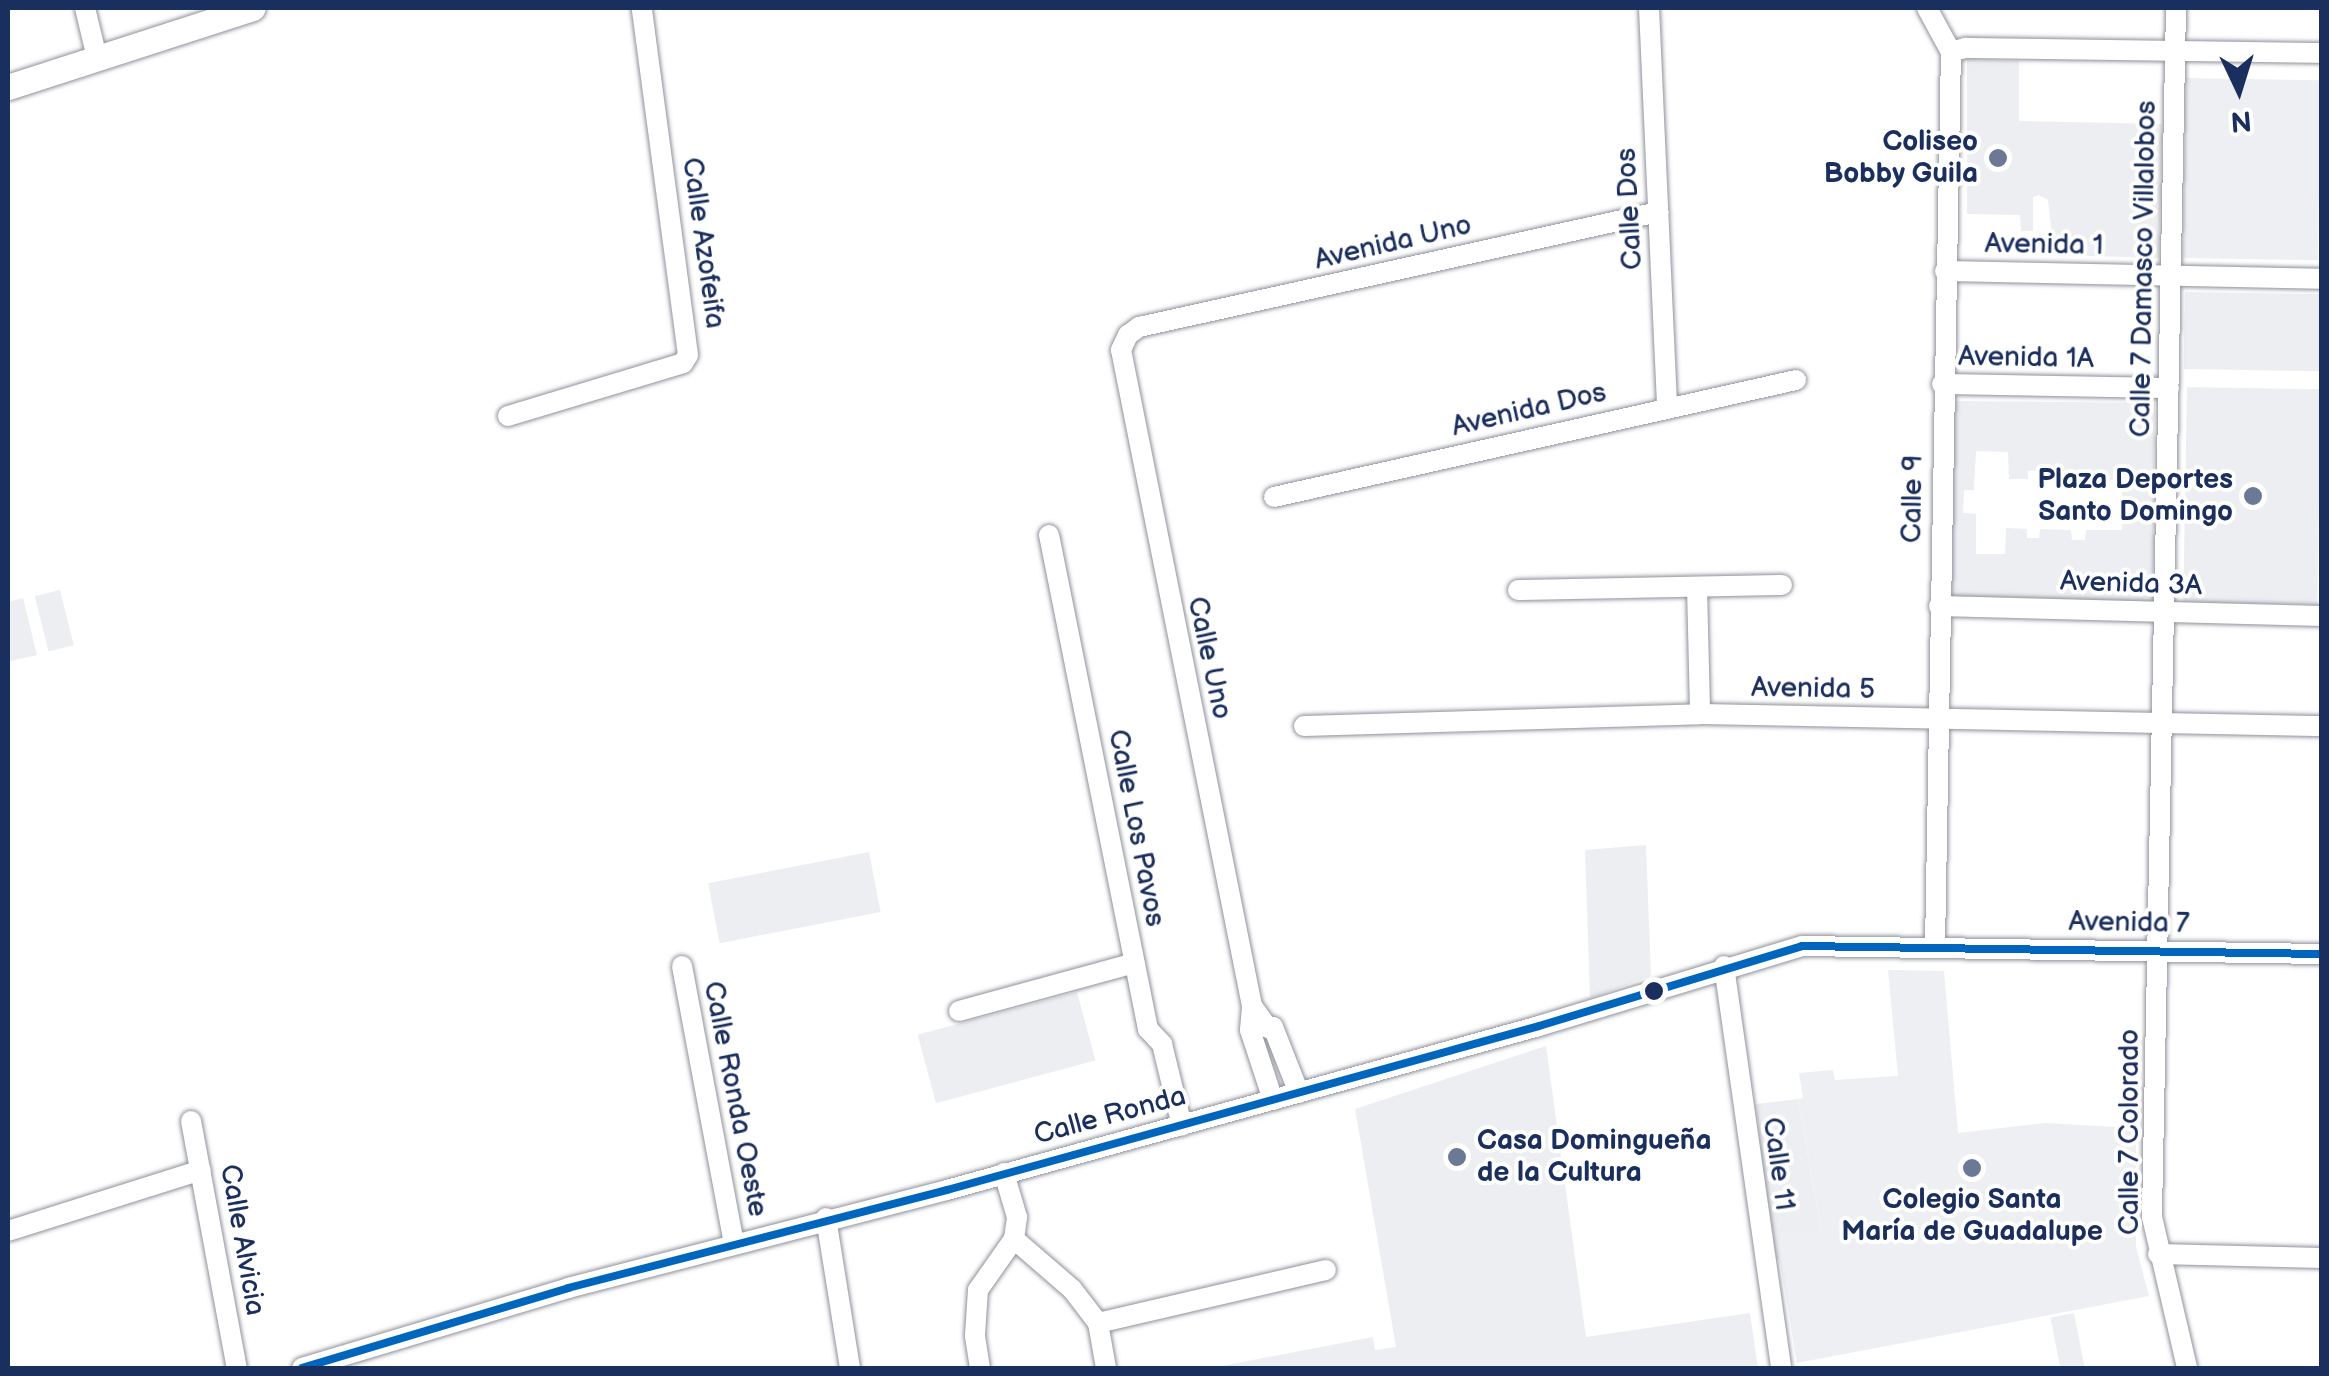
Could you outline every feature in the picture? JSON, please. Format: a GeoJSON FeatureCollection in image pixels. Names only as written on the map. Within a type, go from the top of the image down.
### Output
{"type":"FeatureCollection","features":[{"type":"Feature","properties":{"kind":"main road"},"geometry":{"type":"LineString","coordinates":[[8,87],[252,8]]}},
{"type":"Feature","properties":{"kind":"street"},"geometry":{"type":"LineString","coordinates":[[86,8],[97,58]]}},
{"type":"Feature","properties":{"kind":"street","name":"Calle Azofeifa"},"geometry":{"type":"LineString","coordinates":[[508,416],[682,363],[688,355],[642,8]]}},
{"type":"Feature","properties":{"kind":"street","name":"Calle Dos"},"geometry":{"type":"LineString","coordinates":[[1649,8],[1667,407]]}},
{"type":"Feature","properties":{"kind":"street"},"geometry":{"type":"LineString","coordinates":[[1927,8],[1952,52],[2322,52]]}},
{"type":"Feature","properties":{"kind":"street","name":"Calle 7 Damasco Villalobos"},"geometry":{"type":"LineString","coordinates":[[2160,952],[2176,8]]}},
{"type":"Feature","properties":{"kind":"street","name":"Calle 9"},"geometry":{"type":"LineString","coordinates":[[1935,947],[1942,384],[1952,52]]}},
{"type":"Feature","properties":{"kind":"street","name":"Avenida Uno"},"geometry":{"type":"LineString","coordinates":[[1140,327],[1658,212]]}},
{"type":"Feature","properties":{"kind":"street","name":"Avenida 1"},"geometry":{"type":"LineString","coordinates":[[1945,270],[2322,279]]}},
{"type":"Feature","properties":{"kind":"street","name":"Calle Uno"},"geometry":{"type":"LineString","coordinates":[[1140,327],[1128,335],[1120,362],[1252,1006],[1250,1030],[1273,1100]]}},
{"type":"Feature","properties":{"kind":"street","name":"Avenida Dos"},"geometry":{"type":"LineString","coordinates":[[1274,497],[1796,380]]}},
{"type":"Feature","properties":{"kind":"street","name":"Avenida 1A"},"geometry":{"type":"LineString","coordinates":[[1942,384],[2169,388]]}},
{"type":"Feature","properties":{"kind":"street","name":"Calle Los Pavos"},"geometry":{"type":"LineString","coordinates":[[1050,534],[1148,1030],[1162,1044],[1182,1126]]}},
{"type":"Feature","properties":{"kind":"street"},"geometry":{"type":"LineString","coordinates":[[1518,590],[1782,585]]}},
{"type":"Feature","properties":{"kind":"street"},"geometry":{"type":"LineString","coordinates":[[1697,587],[1700,714]]}},
{"type":"Feature","properties":{"kind":"street","name":"Avenida 3A"},"geometry":{"type":"LineString","coordinates":[[1940,606],[2322,616]]}},
{"type":"Feature","properties":{"kind":"street","name":"Avenida 5"},"geometry":{"type":"LineString","coordinates":[[1304,726],[1700,714],[2322,726]]}},
{"type":"Feature","properties":{"kind":"street","name":"Calle Ronda"},"geometry":{"type":"LineString","coordinates":[[302,1368],[568,1288],[1182,1126],[1539,1026],[1724,966],[1802,946],[1935,947]]}},
{"type":"Feature","properties":{"kind":"street","name":"Avenida 7"},"geometry":{"type":"LineString","coordinates":[[1935,947],[2322,954]]}},
{"type":"Feature","properties":{"kind":"street","name":"Calle 7 Colorado"},"geometry":{"type":"LineString","coordinates":[[2160,952],[2151,1180],[2158,1254],[2187,1368]]}},
{"type":"Feature","properties":{"kind":"street"},"geometry":{"type":"LineString","coordinates":[[959,1012],[1135,963]]}},
{"type":"Feature","properties":{"kind":"street","name":"Calle Ronda Oeste"},"geometry":{"type":"LineString","coordinates":[[682,966],[734,1243]]}},
{"type":"Feature","properties":{"kind":"street","name":"Calle 11"},"geometry":{"type":"LineString","coordinates":[[1724,966],[1780,1368]]}},
{"type":"Feature","properties":{"kind":"street","name":"Calle Uno"},"geometry":{"type":"LineString","coordinates":[[1252,1006],[1268,1028],[1273,1027],[1299,1092]]}},
{"type":"Feature","properties":{"kind":"street","name":"Calle Alvicia"},"geometry":{"type":"LineString","coordinates":[[191,1121],[237,1368]]}},
{"type":"Feature","properties":{"kind":"street"},"geometry":{"type":"LineString","coordinates":[[8,1230],[202,1170]]}},
{"type":"Feature","properties":{"kind":"street"},"geometry":{"type":"LineString","coordinates":[[980,1368],[975,1334],[978,1290],[1014,1239],[1017,1217],[1004,1173]]}},
{"type":"Feature","properties":{"kind":"street"},"geometry":{"type":"LineString","coordinates":[[826,1218],[850,1368]]}},
{"type":"Feature","properties":{"kind":"street"},"geometry":{"type":"LineString","coordinates":[[1014,1239],[1072,1289],[1098,1323],[1106,1368]]}},
{"type":"Feature","properties":{"kind":"street"},"geometry":{"type":"LineString","coordinates":[[2158,1254],[2322,1258]]}},
{"type":"Feature","properties":{"kind":"street"},"geometry":{"type":"LineString","coordinates":[[1098,1323],[1326,1270]]}},
{"type":"Feature","properties":{"kind":"shaded area"},"geometry":{"type":"Polygon","coordinates":[[[1967,59],[2019,61],[2019,121],[2162,124],[2159,258],[2054,255],[2048,200],[2039,195],[2033,197],[2033,231],[2021,231],[2020,215],[1967,214],[1967,59]]]}},
{"type":"Feature","properties":{"kind":"shaded area"},"geometry":{"type":"Polygon","coordinates":[[[2186,78],[2321,80],[2318,260],[2183,258],[2186,78]]]}},
{"type":"Feature","properties":{"kind":"shaded area"},"geometry":{"type":"Polygon","coordinates":[[[2185,292],[2321,294],[2320,371],[2184,369],[2185,292]]]}},
{"type":"Feature","properties":{"kind":"shaded area","name":"Plaza Deportes Santo Domingo"},"geometry":{"type":"Polygon","coordinates":[[[2187,387],[2321,389],[2317,604],[2183,602],[2187,387]]]}},
{"type":"Feature","properties":{"kind":"shaded area"},"geometry":{"type":"Polygon","coordinates":[[[1951,401],[2155,403],[2153,601],[1952,597],[1951,401]],[[1976,451],[1974,490],[1964,490],[1963,513],[1976,514],[1976,554],[2005,554],[2006,528],[2027,529],[2027,538],[2039,538],[2040,529],[2071,530],[2072,540],[2085,540],[2086,530],[2122,530],[2122,480],[2087,480],[2086,471],[2073,471],[2073,479],[2043,479],[2042,470],[2028,471],[2028,479],[2009,479],[2008,452],[1976,451]]]}},
{"type":"Feature","properties":{"kind":"shaded area"},"geometry":{"type":"Polygon","coordinates":[[[60,590],[74,645],[49,652],[35,596],[60,590]]]}},
{"type":"Feature","properties":{"kind":"shaded area"},"geometry":{"type":"Polygon","coordinates":[[[23,598],[37,655],[10,661],[8,602],[23,598]]]}},
{"type":"Feature","properties":{"kind":"shaded area"},"geometry":{"type":"Polygon","coordinates":[[[1646,845],[1651,976],[1590,998],[1585,850],[1646,845]]]}},
{"type":"Feature","properties":{"kind":"shaded area"},"geometry":{"type":"Polygon","coordinates":[[[869,852],[881,912],[720,943],[708,883],[869,852]]]}},
{"type":"Feature","properties":{"kind":"shaded area","name":"Colegio Santa María de Guadalupe"},"geometry":{"type":"Polygon","coordinates":[[[1888,970],[1944,971],[1958,1133],[2046,1123],[2136,1128],[2136,1247],[2149,1296],[1797,1363],[1780,1262],[1772,1253],[1770,1235],[1821,1229],[1798,1099],[1803,1098],[1799,1073],[1833,1070],[1835,1080],[1898,1076],[1888,970]]]}},
{"type":"Feature","properties":{"kind":"shaded area"},"geometry":{"type":"Polygon","coordinates":[[[1077,992],[1095,1061],[936,1103],[918,1035],[1077,992]]]}},
{"type":"Feature","properties":{"kind":"shaded area"},"geometry":{"type":"Polygon","coordinates":[[[1546,1046],[1586,1337],[1750,1313],[1758,1368],[1211,1368],[1373,1337],[1375,1350],[1396,1347],[1355,1109],[1546,1046]]]}},
{"type":"Feature","properties":{"kind":"shaded area"},"geometry":{"type":"Polygon","coordinates":[[[1798,1099],[1821,1230],[1770,1235],[1756,1104],[1798,1099]]]}},
{"type":"Feature","properties":{"kind":"shaded area"},"geometry":{"type":"Polygon","coordinates":[[[2074,1313],[2085,1368],[2060,1368],[2050,1318],[2074,1313]]]}},
{"type":"Feature","properties":{"kind":"transit line"},"geometry":{"type":"LineString","coordinates":[[302,1368],[568,1288],[947,1190],[1539,1026],[1802,946],[2322,954]]}},
{"type":"Feature","properties":{"kind":"place","name":"Coliseo Bobby Guila"},"geometry":{"type":"Point","coordinates":[1998,158]}},
{"type":"Feature","properties":{"kind":"place","name":"Plaza Deportes Santo Domingo"},"geometry":{"type":"Point","coordinates":[2253,496]}},
{"type":"Feature","properties":{"kind":"place","name":"Casa Domingueña de la Cultura"},"geometry":{"type":"Point","coordinates":[1457,1157]}},
{"type":"Feature","properties":{"kind":"place","name":"Colegio Santa María de Guadalupe"},"geometry":{"type":"Point","coordinates":[1972,1168]}}]}
